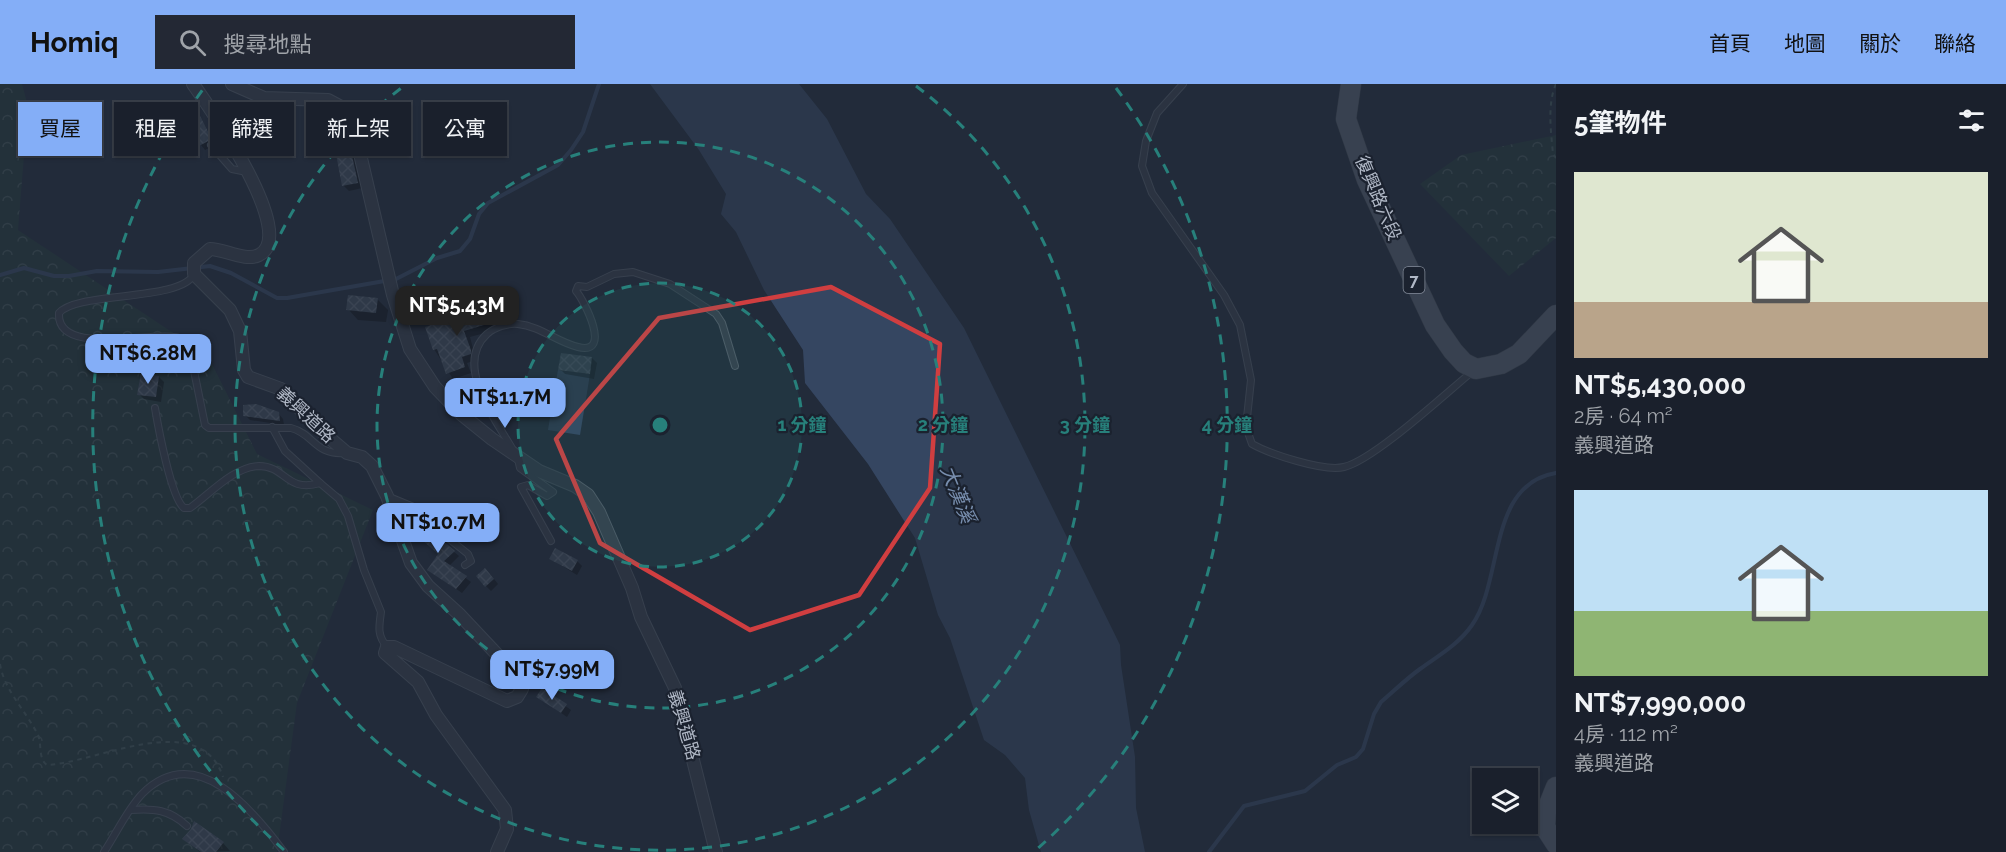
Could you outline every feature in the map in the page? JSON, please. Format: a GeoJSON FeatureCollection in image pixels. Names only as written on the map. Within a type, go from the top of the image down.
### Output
{"type":"FeatureCollection","features":[{"type":"Feature","properties":{"kind":"main road","name":"復興路六段"},"geometry":{"type":"LineString","coordinates":[[1351,84],[1346,119],[1367,180],[1435,325],[1464,363],[1476,369]]}},
{"type":"Feature","properties":{"kind":"main road"},"geometry":{"type":"LineString","coordinates":[[1476,369],[1501,364],[1519,354],[1556,315]]}},
{"type":"Feature","properties":{"kind":"main road"},"geometry":{"type":"LineString","coordinates":[[1556,787],[1546,812],[1545,827],[1556,844]]}},
{"type":"Feature","properties":{"kind":"street"},"geometry":{"type":"LineString","coordinates":[[193,84],[250,173],[270,235],[267,249],[258,256],[246,257],[221,249],[210,249],[194,263],[194,274]]}},
{"type":"Feature","properties":{"kind":"street","name":"義興道路"},"geometry":{"type":"LineString","coordinates":[[232,84],[264,98],[328,100],[343,108],[353,124],[393,295],[410,349],[435,387],[461,414],[539,471],[575,486],[588,495],[599,512],[632,588],[641,617],[675,688],[717,852]]}},
{"type":"Feature","properties":{"kind":"street","name":"義興道路"},"geometry":{"type":"LineString","coordinates":[[194,274],[230,310],[240,331],[244,370],[249,377],[281,389],[319,429],[347,453],[362,457],[372,466],[387,496],[411,563],[428,586],[460,615],[508,665],[520,679],[522,689],[517,697],[507,701],[394,647],[387,647]]}},
{"type":"Feature","properties":{"kind":"street"},"geometry":{"type":"LineString","coordinates":[[387,647],[385,653],[418,682],[436,715],[505,810],[507,829],[497,852]]}},
{"type":"Feature","properties":{"kind":"lane"},"geometry":{"type":"LineString","coordinates":[[1183,84],[1157,113],[1146,141],[1142,166],[1152,194],[1224,295],[1240,325],[1251,380],[1246,427],[1247,438],[1252,444],[1325,469],[1346,467],[1377,448],[1476,369]]}},
{"type":"Feature","properties":{"kind":"lane"},"geometry":{"type":"LineString","coordinates":[[221,156],[232,169],[250,173]]}},
{"type":"Feature","properties":{"kind":"lane"},"geometry":{"type":"LineString","coordinates":[[551,541],[521,487],[528,485],[547,496],[553,492],[520,468],[518,457],[488,406],[476,375],[475,358],[478,342],[490,331],[517,324],[539,329],[578,348],[586,348],[592,344],[595,337],[593,319],[576,291],[578,286],[587,287],[614,274],[633,272],[670,284],[716,314],[735,366]]}},
{"type":"Feature","properties":{"kind":"lane"},"geometry":{"type":"LineString","coordinates":[[194,274],[191,280],[183,285],[123,298],[68,305],[59,313],[58,319],[67,332],[81,337],[135,340],[168,335],[183,339],[191,356],[205,425],[209,428],[297,429],[326,452],[347,453]]}},
{"type":"Feature","properties":{"kind":"lane"},"geometry":{"type":"LineString","coordinates":[[155,408],[159,434],[176,497],[184,508],[190,508],[231,476],[258,466],[269,468],[306,488],[320,483]]}},
{"type":"Feature","properties":{"kind":"lane"},"geometry":{"type":"LineString","coordinates":[[272,427],[285,451],[339,499],[348,516],[364,570],[381,612],[378,630],[380,638],[387,647]]}},
{"type":"Feature","properties":{"kind":"lane"},"geometry":{"type":"LineString","coordinates":[[387,496],[428,513],[438,530],[468,554],[471,561],[465,565]]}},
{"type":"Feature","properties":{"kind":"lane"},"geometry":{"type":"LineString","coordinates":[[104,852],[140,796],[153,784],[169,777],[187,774],[200,776],[226,788],[267,829],[284,852]]}},
{"type":"Feature","properties":{"kind":"lane"},"geometry":{"type":"LineString","coordinates":[[132,810],[163,810],[179,818],[188,826]]}},
{"type":"Feature","properties":{"kind":"path"},"geometry":{"type":"LineString","coordinates":[[1556,84],[1552,93],[1551,115],[1553,154],[1556,158]]}},
{"type":"Feature","properties":{"kind":"path"},"geometry":{"type":"LineString","coordinates":[[0,664],[5,684],[29,717],[40,739],[42,759],[46,765],[85,759],[146,743],[177,741],[197,746],[212,757],[226,788]]}},
{"type":"Feature","properties":{"kind":"highlighted area"},"geometry":{"type":"Polygon","coordinates":[[[831,287],[940,344],[930,488],[859,595],[750,630],[600,543],[556,439],[659,318],[831,287]]]}},
{"type":"Feature","properties":{"kind":"green space"},"geometry":{"type":"Polygon","coordinates":[[[0,84],[22,84],[27,102],[18,102],[18,156],[24,156],[18,230],[208,356],[257,454],[373,510],[297,703],[277,852],[0,852],[0,84]]]}},
{"type":"Feature","properties":{"kind":"green space"},"geometry":{"type":"Polygon","coordinates":[[[1556,135],[1556,238],[1509,276],[1420,184],[1461,155],[1556,135]]]}},
{"type":"Feature","properties":{"kind":"water","name":"大漢溪"},"geometry":{"type":"Polygon","coordinates":[[[650,84],[799,84],[827,119],[866,194],[890,219],[964,328],[1120,645],[1135,757],[1136,808],[1145,852],[1041,852],[1029,810],[1025,778],[1005,755],[984,740],[950,638],[938,615],[915,538],[868,464],[805,383],[803,350],[764,290],[736,232],[721,214],[726,194],[699,150],[650,84]]]}},
{"type":"Feature","properties":{"kind":"water"},"geometry":{"type":"Polygon","coordinates":[[[558,370],[590,374],[580,435],[548,430],[558,370]]]}},
{"type":"Feature","properties":{"kind":"building"},"geometry":{"type":"Polygon","coordinates":[[[198,115],[210,135],[210,140],[199,146],[198,144],[198,115]]]}},
{"type":"Feature","properties":{"kind":"building"},"geometry":{"type":"Polygon","coordinates":[[[336,156],[352,156],[358,183],[342,186],[336,156]]]}},
{"type":"Feature","properties":{"kind":"building"},"geometry":{"type":"Polygon","coordinates":[[[348,295],[378,298],[376,313],[346,310],[348,295]]]}},
{"type":"Feature","properties":{"kind":"building"},"geometry":{"type":"Polygon","coordinates":[[[492,308],[494,322],[464,331],[471,350],[471,354],[462,357],[465,367],[446,374],[437,349],[433,350],[425,327],[470,312],[469,309],[492,308]]]}},
{"type":"Feature","properties":{"kind":"building"},"geometry":{"type":"Polygon","coordinates":[[[561,353],[592,357],[590,374],[558,370],[561,353]]]}},
{"type":"Feature","properties":{"kind":"building"},"geometry":{"type":"Polygon","coordinates":[[[141,373],[159,376],[156,397],[137,395],[141,373]]]}},
{"type":"Feature","properties":{"kind":"building"},"geometry":{"type":"Polygon","coordinates":[[[256,404],[279,412],[280,421],[243,416],[243,405],[256,404]]]}},
{"type":"Feature","properties":{"kind":"building"},"geometry":{"type":"Polygon","coordinates":[[[420,515],[424,517],[435,534],[455,551],[444,561],[467,576],[456,589],[427,570],[438,554],[421,539],[410,521],[420,515]]]}},
{"type":"Feature","properties":{"kind":"building"},"geometry":{"type":"Polygon","coordinates":[[[555,548],[578,560],[572,571],[549,559],[555,548]]]}},
{"type":"Feature","properties":{"kind":"building"},"geometry":{"type":"Polygon","coordinates":[[[485,568],[494,579],[485,587],[476,576],[485,568]]]}},
{"type":"Feature","properties":{"kind":"building"},"geometry":{"type":"Polygon","coordinates":[[[542,688],[567,704],[561,713],[536,697],[542,688]]]}},
{"type":"Feature","properties":{"kind":"building"},"geometry":{"type":"Polygon","coordinates":[[[194,821],[224,842],[216,852],[201,852],[182,839],[191,829],[194,821]]]}},
{"type":"Feature","properties":{"kind":"waterway"},"geometry":{"type":"LineString","coordinates":[[0,275],[24,268],[54,276],[69,276],[97,271],[158,272],[210,266],[231,273],[277,298],[396,279],[437,258],[460,251],[470,239],[479,214],[488,203],[558,165],[583,132],[599,84]]}},
{"type":"Feature","properties":{"kind":"waterway"},"geometry":{"type":"LineString","coordinates":[[1209,852],[1244,806],[1305,791],[1337,765],[1356,757],[1363,749],[1374,714],[1381,702],[1415,673],[1455,644],[1472,625],[1482,606],[1489,584],[1500,536],[1518,495],[1534,481],[1556,473]]}}]}
